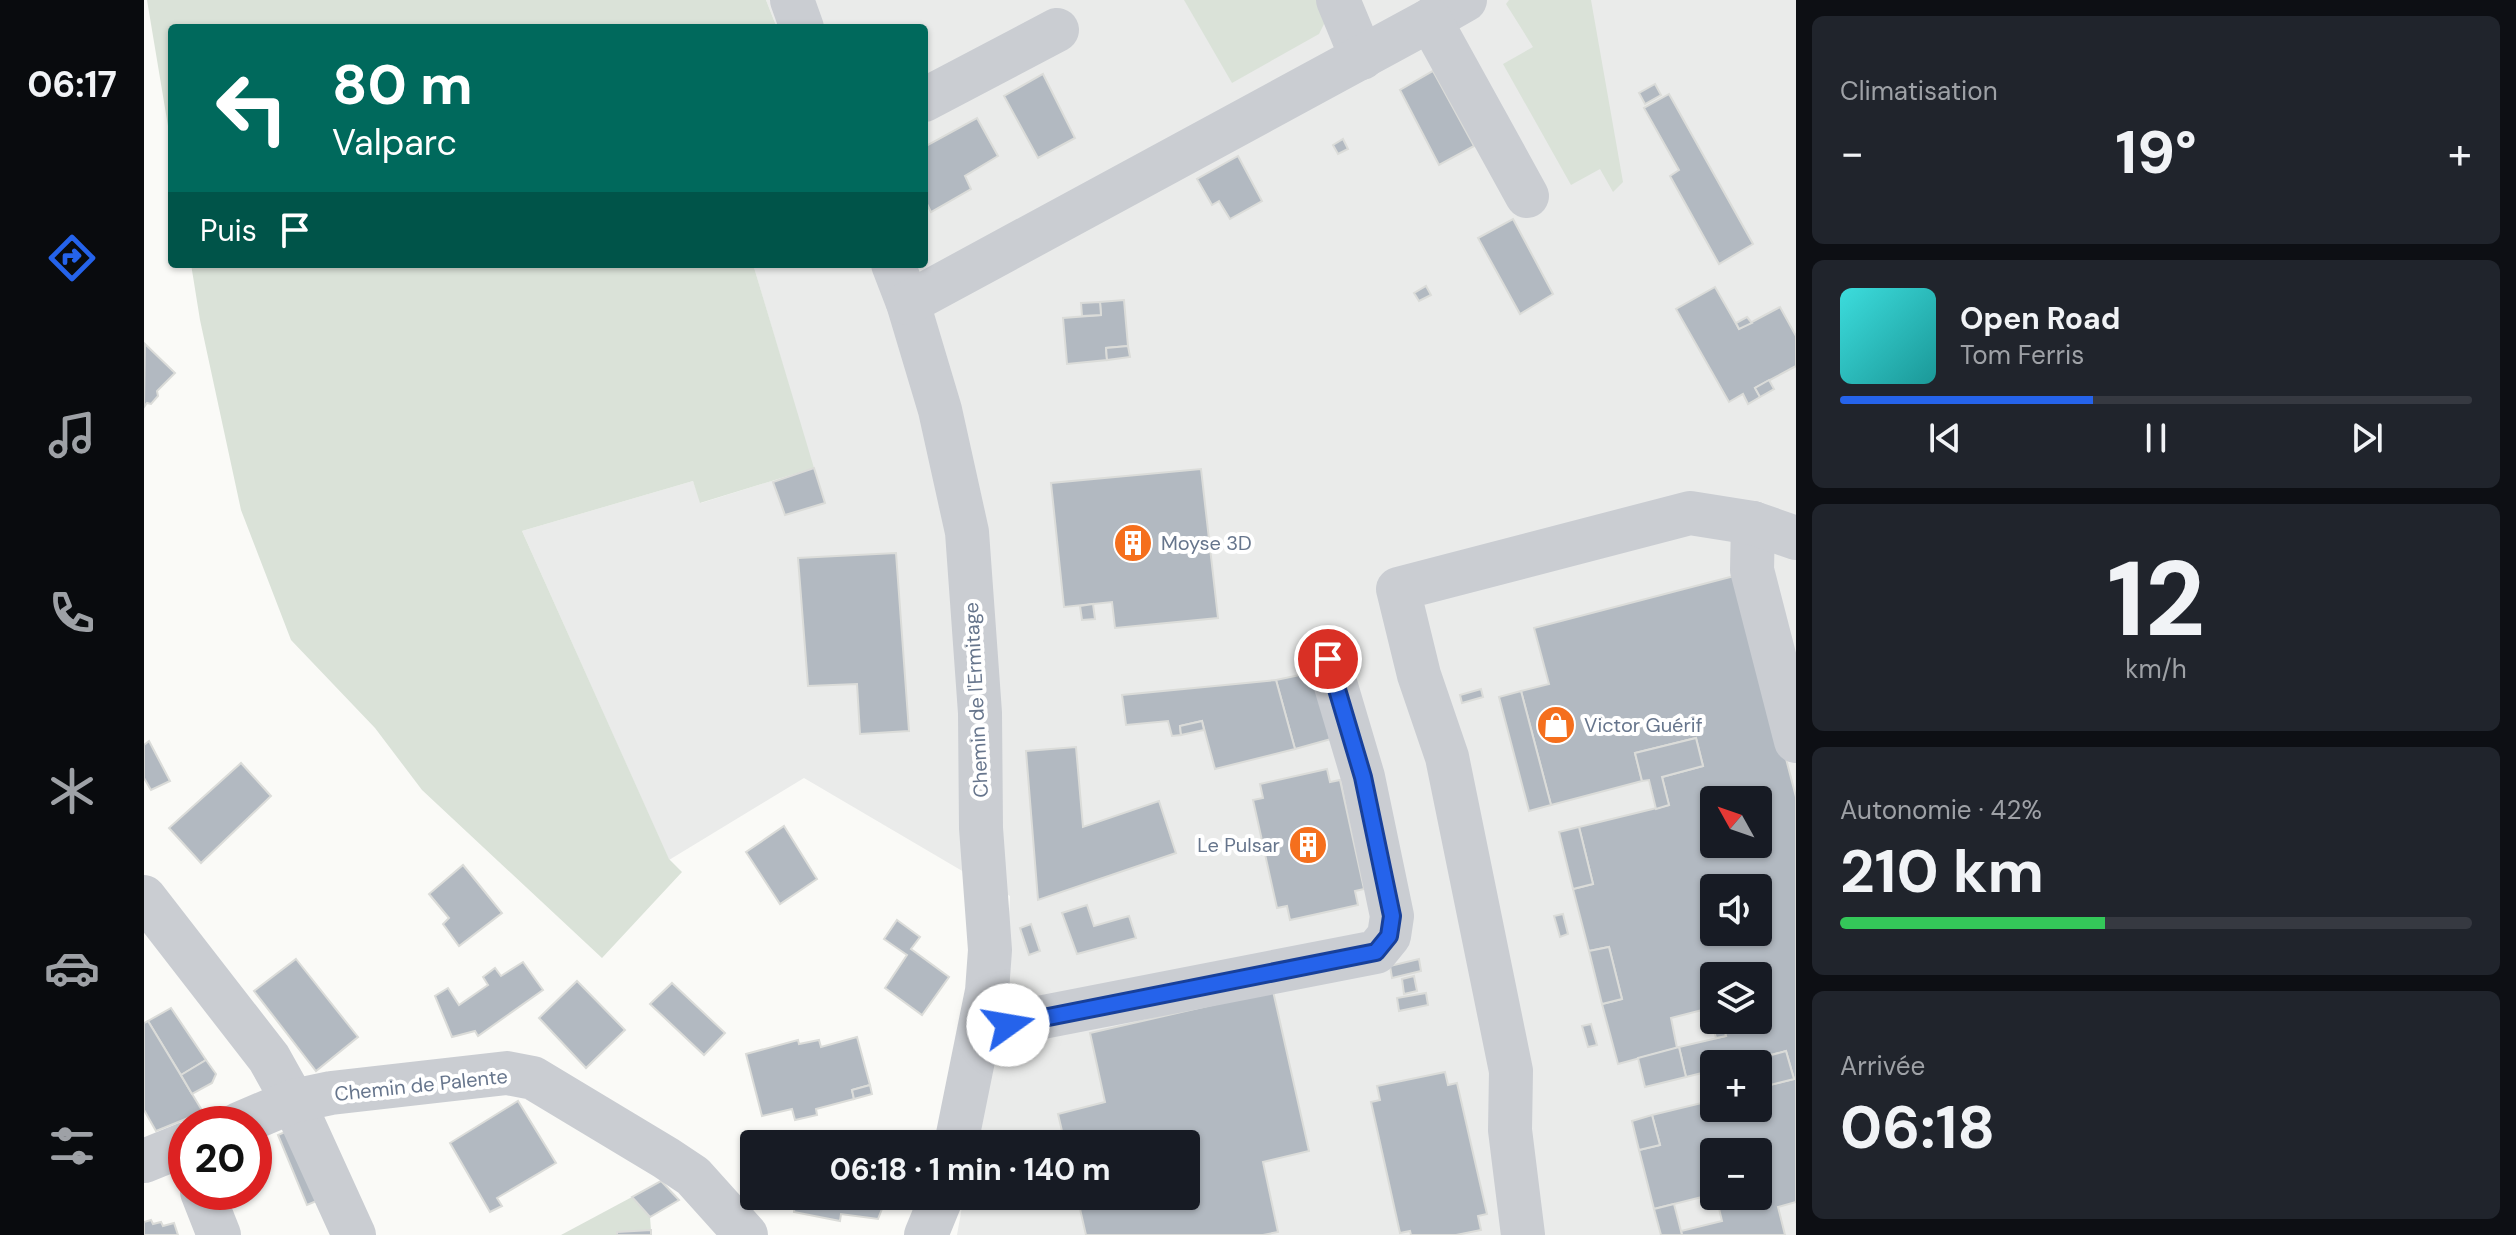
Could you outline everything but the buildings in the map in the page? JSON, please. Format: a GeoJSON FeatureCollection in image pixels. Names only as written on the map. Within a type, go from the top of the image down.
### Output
{"type":"FeatureCollection","features":[{"type":"Feature","properties":{"kind":"street"},"geometry":{"type":"LineString","coordinates":[[792,0],[801,24]]}},
{"type":"Feature","properties":{"kind":"street"},"geometry":{"type":"LineString","coordinates":[[1338,0],[1362,58]]}},
{"type":"Feature","properties":{"kind":"street"},"geometry":{"type":"LineString","coordinates":[[901,284],[1362,58],[1448,10],[1527,196]]}},
{"type":"Feature","properties":{"kind":"street"},"geometry":{"type":"LineString","coordinates":[[928,98],[1057,30]]}},
{"type":"Feature","properties":{"kind":"street","name":"Chemin de l'Ermitage"},"geometry":{"type":"LineString","coordinates":[[901,284],[940,410],[967,532],[980,713],[981,828],[990,950],[987,991],[959,1130]]}},
{"type":"Feature","properties":{"kind":"street"},"geometry":{"type":"LineString","coordinates":[[1523,1235],[1510,1130],[1511,1071],[1447,757],[1419,675],[1398,589],[1690,513],[1753,523],[1796,538]]}},
{"type":"Feature","properties":{"kind":"street"},"geometry":{"type":"LineString","coordinates":[[1753,523],[1752,570],[1796,741]]}},
{"type":"Feature","properties":{"kind":"street"},"geometry":{"type":"LineString","coordinates":[[979,1033],[1038,1018],[1376,952],[1389,936],[1392,916],[1363,777],[1328,659]]}},
{"type":"Feature","properties":{"kind":"street"},"geometry":{"type":"LineString","coordinates":[[144,897],[269,1058],[293,1101],[354,1235]]}},
{"type":"Feature","properties":{"kind":"street","name":"Chemin de Palente"},"geometry":{"type":"LineString","coordinates":[[272,1110],[293,1101],[331,1093],[507,1073],[533,1078],[693,1176],[746,1235]]}},
{"type":"Feature","properties":{"kind":"street"},"geometry":{"type":"LineString","coordinates":[[144,1161],[168,1152]]}},
{"type":"Feature","properties":{"kind":"street"},"geometry":{"type":"LineString","coordinates":[[209,1210],[219,1235]]}},
{"type":"Feature","properties":{"kind":"street"},"geometry":{"type":"LineString","coordinates":[[926,1235],[936,1210]]}},
{"type":"Feature","properties":{"kind":"shaded area"},"geometry":{"type":"Polygon","coordinates":[[[147,0],[766,0],[775,24],[168,24],[168,126],[147,0]]]}},
{"type":"Feature","properties":{"kind":"shaded area"},"geometry":{"type":"Polygon","coordinates":[[[766,0],[1796,0],[1796,1235],[957,1235],[961,1210],[1200,1210],[1200,1130],[977,1130],[1006,976],[1010,896],[804,778],[669,860],[522,531],[693,481],[701,503],[813,468],[754,268],[928,268],[928,24],[775,24],[766,0]]]}},
{"type":"Feature","properties":{"kind":"shaded area"},"geometry":{"type":"Polygon","coordinates":[[[1184,0],[1325,0],[1329,14],[1319,34],[1232,83],[1184,0]]]}},
{"type":"Feature","properties":{"kind":"shaded area"},"geometry":{"type":"Polygon","coordinates":[[[1509,0],[1591,0],[1623,182],[1613,192],[1600,169],[1571,185],[1503,64],[1533,47],[1506,4],[1509,0]]]}},
{"type":"Feature","properties":{"kind":"shaded area"},"geometry":{"type":"Polygon","coordinates":[[[192,268],[754,268],[814,468],[700,503],[693,481],[522,531],[669,859],[682,872],[602,958],[422,790],[375,728],[291,640],[241,510],[192,268]]]}},
{"type":"Feature","properties":{"kind":"shaded area"},"geometry":{"type":"Polygon","coordinates":[[[632,1197],[650,1217],[651,1230],[618,1232],[617,1235],[561,1235],[632,1197]]]}},
{"type":"Feature","properties":{"kind":"place","name":"Moyse 3D"},"geometry":{"type":"Point","coordinates":[1133,543]}},
{"type":"Feature","properties":{"kind":"place","name":"Victor Guérif"},"geometry":{"type":"Point","coordinates":[1556,725]}},
{"type":"Feature","properties":{"kind":"place","name":"Le Pulsar"},"geometry":{"type":"Point","coordinates":[1308,845]}},
{"type":"Feature","properties":{"kind":"route"},"geometry":{"type":"LineString","coordinates":[[1008,1025],[1376,952],[1389,936],[1392,916],[1363,777],[1328,659]]}}]}
